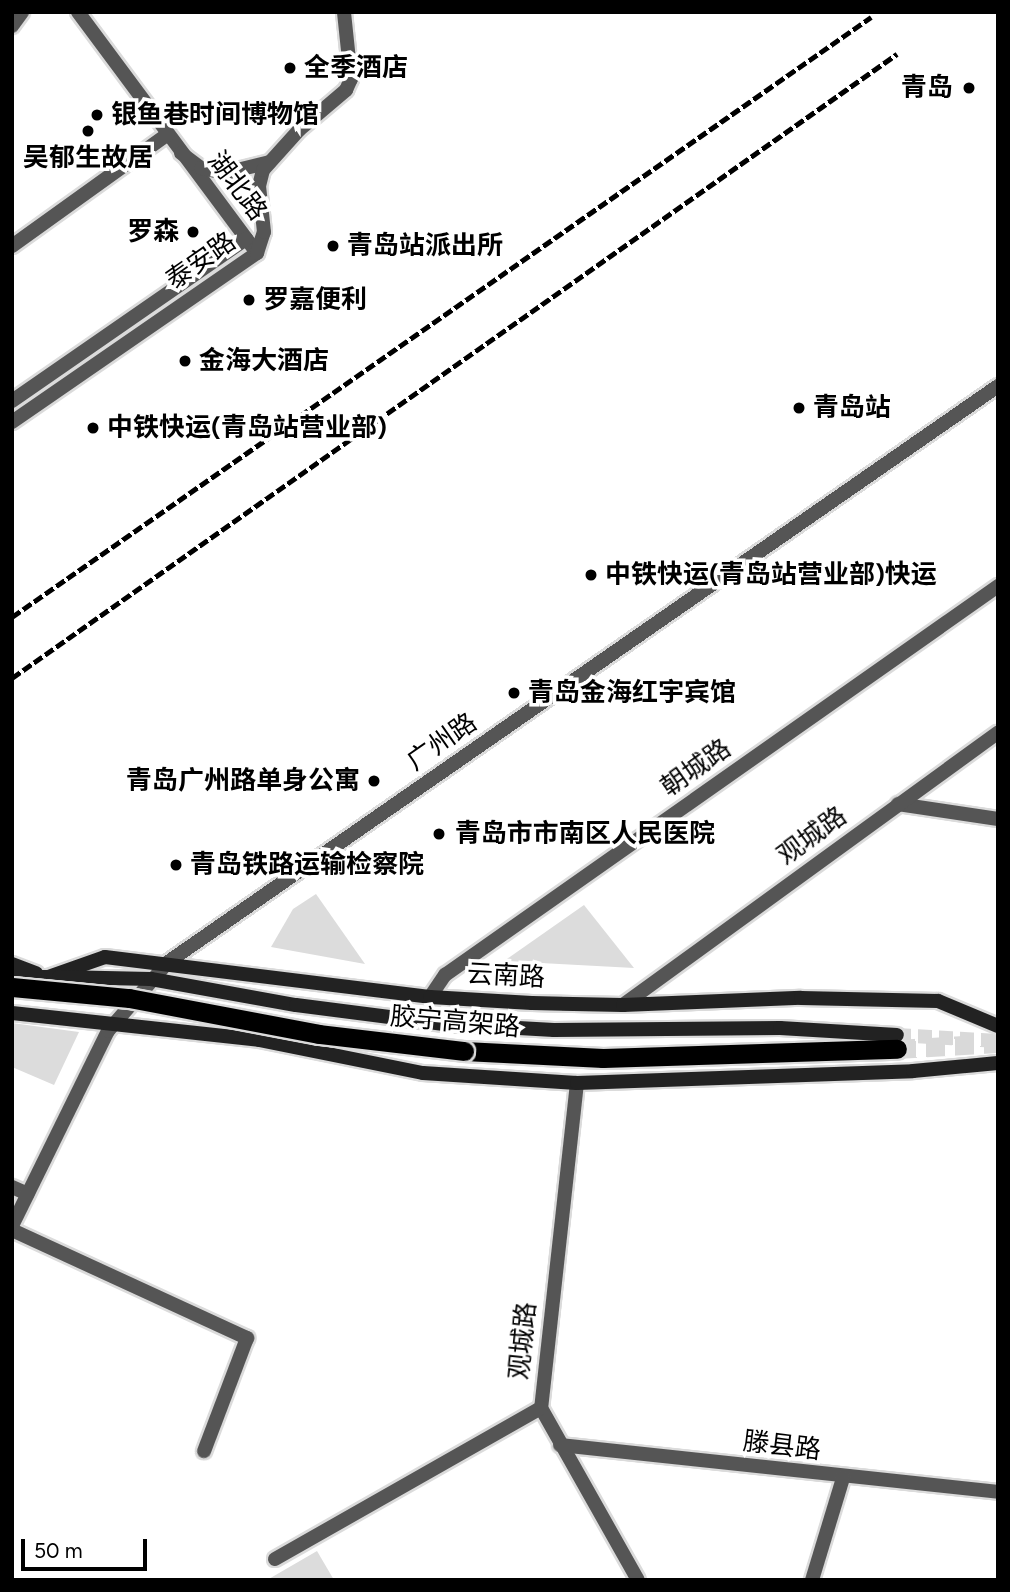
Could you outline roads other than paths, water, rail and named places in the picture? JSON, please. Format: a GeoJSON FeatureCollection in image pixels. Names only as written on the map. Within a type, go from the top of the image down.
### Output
{"type":"FeatureCollection","features":[{"type":"Feature","properties":{"kind":"highway","name":"胶宁高架路"},"geometry":{"type":"LineString","coordinates":[[12,986],[129,998],[319,1034],[464,1051],[603,1058],[897,1042]]}},
{"type":"Feature","properties":{"kind":"main road","name":"云南路"},"geometry":{"type":"LineString","coordinates":[[12,977],[48,977],[106,957],[168,962],[430,996],[623,1005],[801,998],[938,1001],[998,1026]]}},
{"type":"Feature","properties":{"kind":"main road"},"geometry":{"type":"LineString","coordinates":[[12,964],[48,977],[151,979],[296,1005],[444,1024],[565,1030],[780,1028],[897,1042]]}},
{"type":"Feature","properties":{"kind":"main road"},"geometry":{"type":"LineString","coordinates":[[12,1013],[260,1040],[424,1073],[577,1083],[913,1072],[998,1063]]}},
{"type":"Feature","properties":{"kind":"street"},"geometry":{"type":"LineString","coordinates":[[12,26],[22,12]]}},
{"type":"Feature","properties":{"kind":"street","name":"湖北路"},"geometry":{"type":"LineString","coordinates":[[78,12],[257,253]]}},
{"type":"Feature","properties":{"kind":"street","name":"泰安路"},"geometry":{"type":"LineString","coordinates":[[12,422],[257,253],[264,232],[259,186],[270,162],[346,90],[352,71],[344,12]]}},
{"type":"Feature","properties":{"kind":"street"},"geometry":{"type":"LineString","coordinates":[[12,246],[168,134]]}},
{"type":"Feature","properties":{"kind":"street"},"geometry":{"type":"LineString","coordinates":[[181,153],[201,168],[225,173],[270,162]]}},
{"type":"Feature","properties":{"kind":"street","name":"泰安路"},"geometry":{"type":"LineString","coordinates":[[12,401],[246,239]]}},
{"type":"Feature","properties":{"kind":"street","name":"广州路"},"geometry":{"type":"LineString","coordinates":[[12,1228],[108,1031],[168,962],[998,386]]}},
{"type":"Feature","properties":{"kind":"street","name":"朝城路"},"geometry":{"type":"LineString","coordinates":[[430,996],[445,975],[998,586]]}},
{"type":"Feature","properties":{"kind":"street","name":"观城路"},"geometry":{"type":"LineString","coordinates":[[623,1005],[998,733]]}},
{"type":"Feature","properties":{"kind":"street"},"geometry":{"type":"LineString","coordinates":[[898,804],[998,819]]}},
{"type":"Feature","properties":{"kind":"street","name":"观城路"},"geometry":{"type":"LineString","coordinates":[[577,1083],[541,1408],[638,1580]]}},
{"type":"Feature","properties":{"kind":"street"},"geometry":{"type":"LineString","coordinates":[[12,1186],[28,1194]]}},
{"type":"Feature","properties":{"kind":"street"},"geometry":{"type":"LineString","coordinates":[[12,1228],[247,1338],[204,1451]]}},
{"type":"Feature","properties":{"kind":"street"},"geometry":{"type":"LineString","coordinates":[[275,1559],[541,1408]]}},
{"type":"Feature","properties":{"kind":"street","name":"滕县路"},"geometry":{"type":"LineString","coordinates":[[560,1445],[842,1478],[998,1492]]}},
{"type":"Feature","properties":{"kind":"street"},"geometry":{"type":"LineString","coordinates":[[812,1580],[842,1478]]}},
{"type":"Feature","properties":{"kind":"tunnel"},"geometry":{"type":"LineString","coordinates":[[897,1035],[998,1041]]}},
{"type":"Feature","properties":{"kind":"tunnel"},"geometry":{"type":"LineString","coordinates":[[897,1049],[998,1043]]}},
{"type":"Feature","properties":{"kind":"railway"},"geometry":{"type":"LineString","coordinates":[[12,617],[871,17]]}},
{"type":"Feature","properties":{"kind":"railway"},"geometry":{"type":"LineString","coordinates":[[12,678],[897,54]]}},
{"type":"Feature","properties":{"kind":"place","name":"全季酒店"},"geometry":{"type":"Point","coordinates":[290,68]}},
{"type":"Feature","properties":{"kind":"place","name":"青岛"},"geometry":{"type":"Point","coordinates":[969,88]}},
{"type":"Feature","properties":{"kind":"place","name":"银鱼巷时间博物馆"},"geometry":{"type":"Point","coordinates":[97,115]}},
{"type":"Feature","properties":{"kind":"place","name":"吴郁生故居"},"geometry":{"type":"Point","coordinates":[88,131]}},
{"type":"Feature","properties":{"kind":"place","name":"罗森"},"geometry":{"type":"Point","coordinates":[193,232]}},
{"type":"Feature","properties":{"kind":"place","name":"青岛站派出所"},"geometry":{"type":"Point","coordinates":[333,246]}},
{"type":"Feature","properties":{"kind":"place","name":"罗嘉便利"},"geometry":{"type":"Point","coordinates":[249,300]}},
{"type":"Feature","properties":{"kind":"place","name":"金海大酒店"},"geometry":{"type":"Point","coordinates":[185,361]}},
{"type":"Feature","properties":{"kind":"place","name":"青岛站"},"geometry":{"type":"Point","coordinates":[799,408]}},
{"type":"Feature","properties":{"kind":"place","name":"中铁快运(青岛站营业部)"},"geometry":{"type":"Point","coordinates":[93,428]}},
{"type":"Feature","properties":{"kind":"place","name":"中铁快运(青岛站营业部)快运"},"geometry":{"type":"Point","coordinates":[591,575]}},
{"type":"Feature","properties":{"kind":"place","name":"青岛金海红宇宾馆"},"geometry":{"type":"Point","coordinates":[514,693]}},
{"type":"Feature","properties":{"kind":"place","name":"青岛广州路单身公寓"},"geometry":{"type":"Point","coordinates":[374,781]}},
{"type":"Feature","properties":{"kind":"place","name":"青岛市市南区人民医院"},"geometry":{"type":"Point","coordinates":[439,834]}},
{"type":"Feature","properties":{"kind":"place","name":"青岛铁路运输检察院"},"geometry":{"type":"Point","coordinates":[176,865]}}]}
